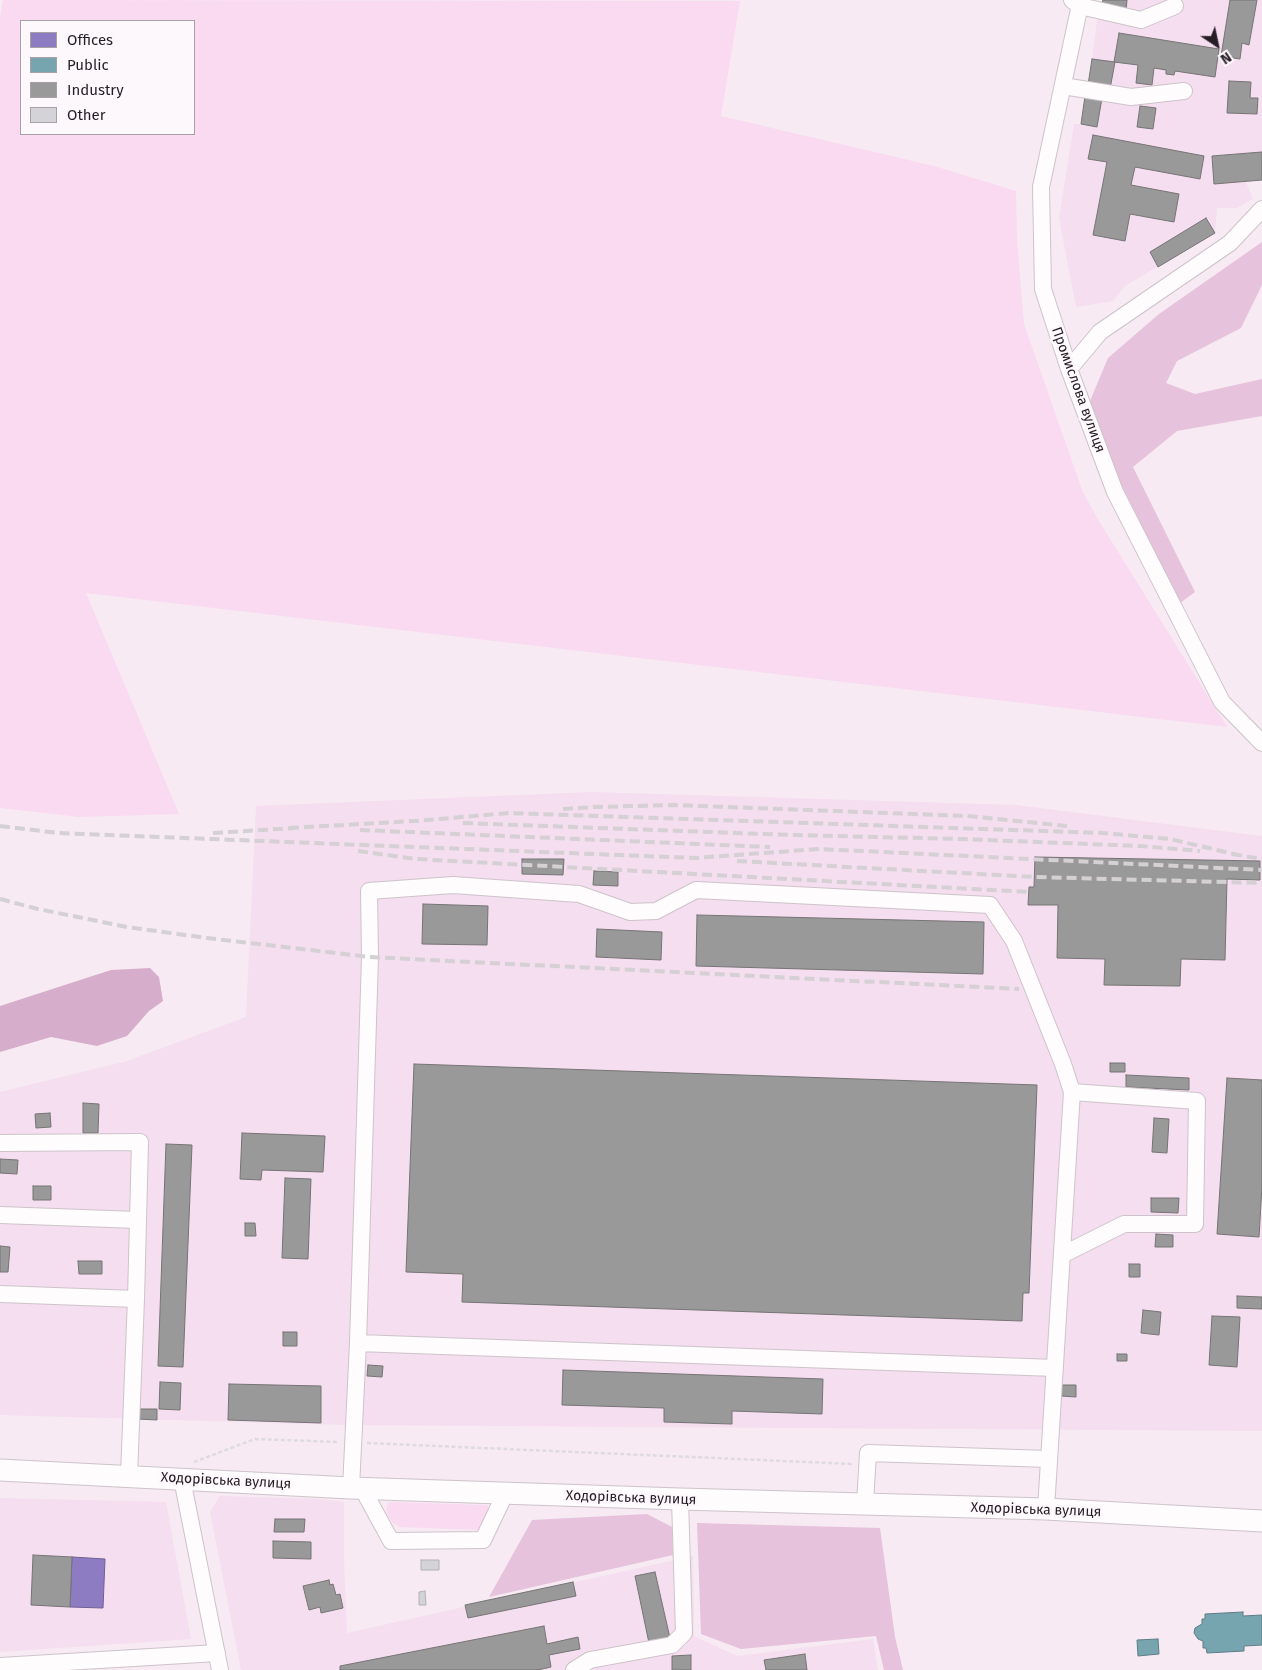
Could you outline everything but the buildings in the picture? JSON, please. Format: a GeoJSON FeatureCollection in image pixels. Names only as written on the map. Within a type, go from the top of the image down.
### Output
{"type":"FeatureCollection","features":[{"type":"Feature","properties":{"kind":"main road","name":"Ходорівська вулиця"},"geometry":{"type":"LineString","coordinates":[[0,1470],[129,1475],[188,1470],[356,1488],[1046,1509],[1262,1521]]}},
{"type":"Feature","properties":{"kind":"street"},"geometry":{"type":"LineString","coordinates":[[1078,2],[1141,20],[1176,6]]}},
{"type":"Feature","properties":{"kind":"street","name":"Промислова вулиця"},"geometry":{"type":"LineString","coordinates":[[1078,2],[1041,187],[1043,289],[1069,369],[1115,492],[1222,702],[1262,743]]}},
{"type":"Feature","properties":{"kind":"street"},"geometry":{"type":"LineString","coordinates":[[1062,86],[1132,97],[1184,91]]}},
{"type":"Feature","properties":{"kind":"street"},"geometry":{"type":"LineString","coordinates":[[1069,369],[1100,332],[1230,243],[1262,209]]}},
{"type":"Feature","properties":{"kind":"street"},"geometry":{"type":"LineString","coordinates":[[505,1494],[483,1540],[391,1541],[356,1488],[353,1443],[358,1343],[370,957],[369,890],[453,885],[579,894],[630,912],[656,911],[696,890],[990,905],[1014,941],[1063,1064],[1072,1092],[1046,1509]]}},
{"type":"Feature","properties":{"kind":"street"},"geometry":{"type":"LineString","coordinates":[[1062,1255],[1124,1224],[1195,1224],[1197,1101],[1072,1092]]}},
{"type":"Feature","properties":{"kind":"street"},"geometry":{"type":"LineString","coordinates":[[0,1143],[140,1142],[129,1475]]}},
{"type":"Feature","properties":{"kind":"street"},"geometry":{"type":"LineString","coordinates":[[0,1215],[138,1220]]}},
{"type":"Feature","properties":{"kind":"street"},"geometry":{"type":"LineString","coordinates":[[0,1294],[136,1300]]}},
{"type":"Feature","properties":{"kind":"street"},"geometry":{"type":"LineString","coordinates":[[358,1343],[1055,1368]]}},
{"type":"Feature","properties":{"kind":"street"},"geometry":{"type":"LineString","coordinates":[[865,1503],[868,1453],[1049,1459]]}},
{"type":"Feature","properties":{"kind":"street"},"geometry":{"type":"LineString","coordinates":[[188,1470],[220,1670]]}},
{"type":"Feature","properties":{"kind":"street"},"geometry":{"type":"LineString","coordinates":[[574,1670],[590,1660],[672,1645],[684,1633],[680,1499]]}},
{"type":"Feature","properties":{"kind":"street"},"geometry":{"type":"LineString","coordinates":[[0,1666],[217,1652]]}},
{"type":"Feature","properties":{"kind":"path"},"geometry":{"type":"LineString","coordinates":[[188,1470],[255,1438],[868,1465]]}},
{"type":"Feature","properties":{"kind":"shaded area"},"geometry":{"type":"Polygon","coordinates":[[[3,0],[740,1],[721,116],[934,166],[1016,191],[1017,241],[1024,324],[1082,490],[1097,518],[1227,727],[86,593],[179,814],[79,817],[0,808],[0,19],[3,0]]]}},
{"type":"Feature","properties":{"kind":"shaded area"},"geometry":{"type":"Polygon","coordinates":[[[1103,0],[1262,0],[1262,180],[1246,182],[1253,199],[1237,208],[1217,208],[1215,233],[1125,286],[1113,301],[1076,307],[1059,218],[1074,124],[1081,124],[1097,21],[1103,0]]]}},
{"type":"Feature","properties":{"kind":"shaded area"},"geometry":{"type":"Polygon","coordinates":[[[1262,242],[1262,285],[1241,328],[1177,361],[1166,383],[1195,394],[1262,379],[1262,416],[1177,431],[1133,467],[1195,592],[1180,603],[1119,480],[1090,401],[1108,358],[1159,314],[1262,242]]]}},
{"type":"Feature","properties":{"kind":"shaded area"},"geometry":{"type":"Polygon","coordinates":[[[591,792],[1016,805],[1262,836],[1262,1431],[345,1425],[0,1415],[0,1092],[127,1061],[246,1017],[256,806],[591,792]]]}},
{"type":"Feature","properties":{"kind":"shaded area"},"geometry":{"type":"Polygon","coordinates":[[[150,968],[159,977],[163,1001],[149,1011],[127,1036],[97,1046],[51,1037],[0,1052],[0,1006],[111,970],[150,968]]]}},
{"type":"Feature","properties":{"kind":"shaded area"},"geometry":{"type":"Polygon","coordinates":[[[220,1496],[322,1499],[344,1502],[347,1633],[693,1556],[694,1636],[737,1656],[873,1639],[878,1670],[241,1670],[210,1512],[220,1496]]]}},
{"type":"Feature","properties":{"kind":"shaded area"},"geometry":{"type":"Polygon","coordinates":[[[0,1498],[166,1502],[191,1639],[0,1652],[0,1498]]]}},
{"type":"Feature","properties":{"kind":"shaded area"},"geometry":{"type":"Polygon","coordinates":[[[389,1502],[487,1505],[490,1511],[487,1521],[479,1530],[400,1527],[393,1523],[388,1516],[386,1509],[389,1502]]]}},
{"type":"Feature","properties":{"kind":"shaded area"},"geometry":{"type":"Polygon","coordinates":[[[647,1514],[672,1527],[673,1555],[489,1597],[532,1520],[647,1514]]]}},
{"type":"Feature","properties":{"kind":"shaded area"},"geometry":{"type":"Polygon","coordinates":[[[697,1523],[880,1528],[895,1637],[903,1670],[884,1670],[876,1636],[741,1649],[701,1634],[697,1523]]]}},
{"type":"Feature","properties":{"kind":"railway"},"geometry":{"type":"LineString","coordinates":[[563,809],[673,805],[967,816],[1067,826]]}},
{"type":"Feature","properties":{"kind":"railway"},"geometry":{"type":"LineString","coordinates":[[289,828],[415,821],[509,813],[1102,833],[1170,839],[1238,855]]}},
{"type":"Feature","properties":{"kind":"railway"},"geometry":{"type":"LineString","coordinates":[[463,823],[961,839],[1140,846],[1200,851]]}},
{"type":"Feature","properties":{"kind":"railway"},"geometry":{"type":"LineString","coordinates":[[0,826],[58,833],[695,858],[819,849],[1262,870]]}},
{"type":"Feature","properties":{"kind":"railway"},"geometry":{"type":"LineString","coordinates":[[213,833],[295,828]]}},
{"type":"Feature","properties":{"kind":"railway"},"geometry":{"type":"LineString","coordinates":[[360,830],[770,847]]}},
{"type":"Feature","properties":{"kind":"railway"},"geometry":{"type":"LineString","coordinates":[[358,851],[416,859],[1029,892]]}},
{"type":"Feature","properties":{"kind":"railway"},"geometry":{"type":"LineString","coordinates":[[1232,854],[1262,859]]}},
{"type":"Feature","properties":{"kind":"railway"},"geometry":{"type":"LineString","coordinates":[[737,861],[1035,877],[1262,883]]}},
{"type":"Feature","properties":{"kind":"railway"},"geometry":{"type":"LineString","coordinates":[[0,899],[38,909],[127,927],[370,957],[1019,989]]}}]}
